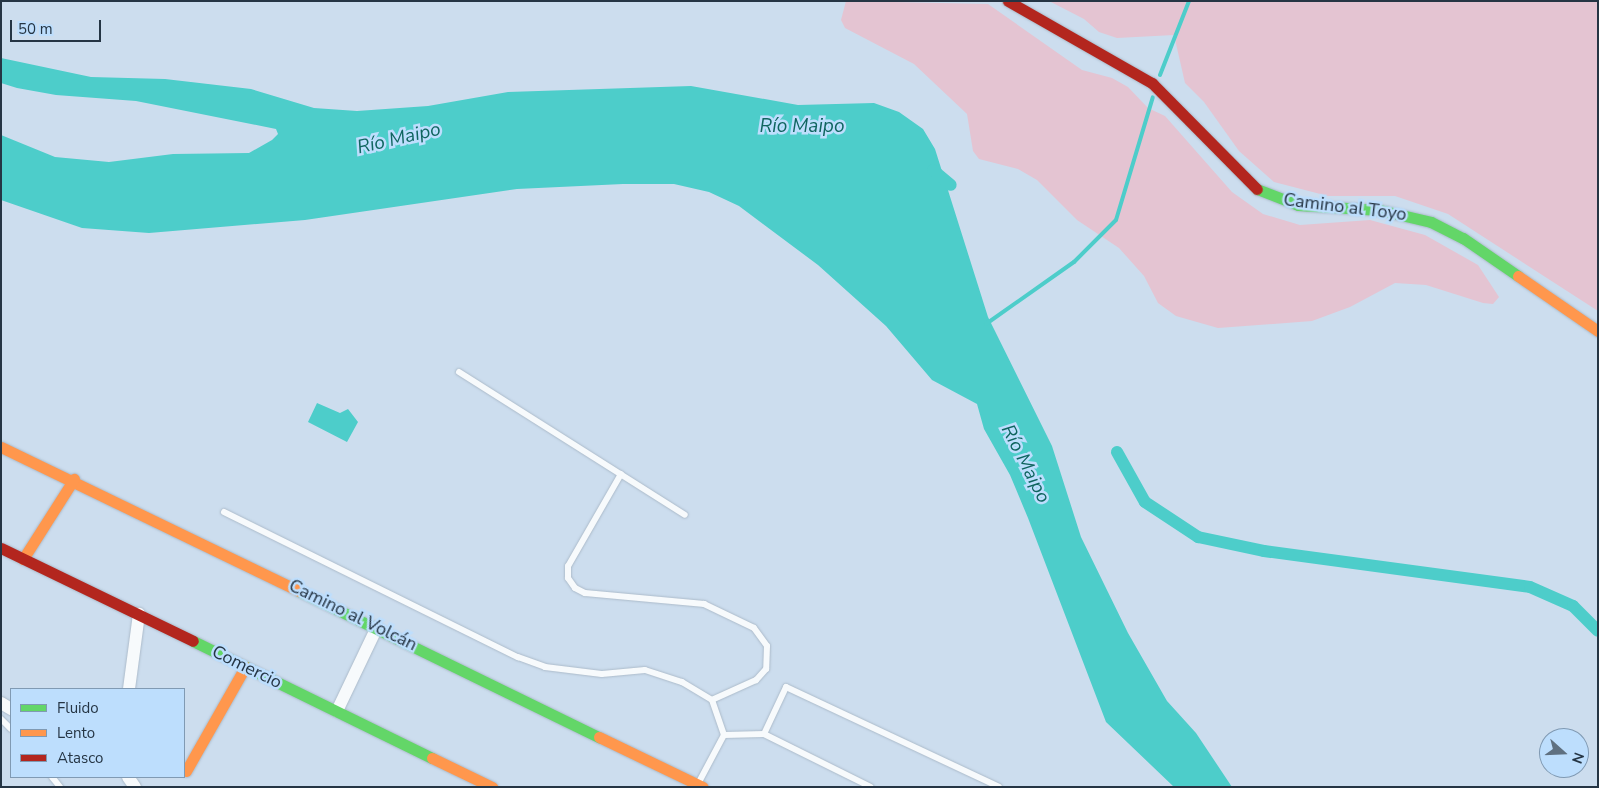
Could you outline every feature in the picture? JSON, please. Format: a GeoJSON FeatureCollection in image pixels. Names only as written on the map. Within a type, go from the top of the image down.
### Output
{"type":"FeatureCollection","features":[{"type":"Feature","properties":{"kind":"main road","name":"Camino al Toyo"},"geometry":{"type":"LineString","coordinates":[[1008,1],[1152,83],[1236,173],[1262,193],[1298,205],[1398,212],[1431,222],[1463,238],[1598,331]]}},
{"type":"Feature","properties":{"kind":"main road","name":"Camino al Volcán"},"geometry":{"type":"LineString","coordinates":[[1,446],[74,479],[699,786]]}},
{"type":"Feature","properties":{"kind":"main road"},"geometry":{"type":"LineString","coordinates":[[23,559],[74,479]]}},
{"type":"Feature","properties":{"kind":"main road","name":"Comercio"},"geometry":{"type":"LineString","coordinates":[[1,548],[492,787]]}},
{"type":"Feature","properties":{"kind":"main road"},"geometry":{"type":"LineString","coordinates":[[186,772],[245,666]]}},
{"type":"Feature","properties":{"kind":"street"},"geometry":{"type":"LineString","coordinates":[[129,688],[139,614]]}},
{"type":"Feature","properties":{"kind":"street"},"geometry":{"type":"LineString","coordinates":[[337,711],[377,627]]}},
{"type":"Feature","properties":{"kind":"lane"},"geometry":{"type":"LineString","coordinates":[[459,372],[685,515]]}},
{"type":"Feature","properties":{"kind":"lane"},"geometry":{"type":"LineString","coordinates":[[621,474],[568,566],[568,578],[575,588],[585,593],[704,604],[754,628],[768,646],[766,669],[756,680],[712,700]]}},
{"type":"Feature","properties":{"kind":"lane"},"geometry":{"type":"LineString","coordinates":[[224,512],[518,657],[545,667],[602,674],[645,670],[682,682],[712,700],[724,735],[699,786]]}},
{"type":"Feature","properties":{"kind":"lane"},"geometry":{"type":"LineString","coordinates":[[764,734],[786,687],[999,787]]}},
{"type":"Feature","properties":{"kind":"lane"},"geometry":{"type":"LineString","coordinates":[[1,718],[10,728]]}},
{"type":"Feature","properties":{"kind":"lane"},"geometry":{"type":"LineString","coordinates":[[724,735],[764,734],[871,787]]}},
{"type":"Feature","properties":{"kind":"shaded area"},"geometry":{"type":"Polygon","coordinates":[[[846,1],[988,4],[1082,70],[1112,78],[1128,87],[1148,108],[1165,116],[1232,192],[1263,214],[1300,225],[1370,220],[1425,235],[1478,265],[1499,297],[1493,304],[1483,303],[1426,285],[1395,283],[1350,307],[1312,321],[1218,328],[1176,316],[1158,303],[1144,276],[1119,248],[1077,220],[1037,180],[1018,169],[979,159],[973,151],[967,114],[914,64],[845,28],[841,20],[846,1]]]}},
{"type":"Feature","properties":{"kind":"shaded area"},"geometry":{"type":"Polygon","coordinates":[[[1049,1],[1598,1],[1598,311],[1448,214],[1395,196],[1328,196],[1274,182],[1239,151],[1204,102],[1185,83],[1174,35],[1117,38],[1099,32],[1084,19],[1049,1]]]}},
{"type":"Feature","properties":{"kind":"water","name":"Río Maipo"},"geometry":{"type":"Polygon","coordinates":[[[1,58],[91,77],[165,79],[251,89],[314,108],[357,111],[428,106],[508,92],[691,86],[798,105],[874,103],[899,112],[923,129],[935,149],[988,317],[1052,446],[1081,537],[1128,633],[1167,701],[1196,733],[1232,787],[1174,787],[1106,722],[1028,518],[1010,475],[984,429],[977,404],[932,380],[886,326],[818,265],[739,206],[709,192],[674,184],[623,184],[517,189],[305,220],[149,233],[82,228],[1,200],[1,135],[55,157],[109,162],[173,154],[249,153],[272,140],[278,134],[276,129],[136,101],[56,95],[17,88],[1,83],[1,58]]]}},
{"type":"Feature","properties":{"kind":"water"},"geometry":{"type":"Polygon","coordinates":[[[317,403],[340,413],[348,409],[358,422],[347,442],[308,422],[317,403]]]}},
{"type":"Feature","properties":{"kind":"waterway"},"geometry":{"type":"LineString","coordinates":[[1160,75],[1189,1]]}},
{"type":"Feature","properties":{"kind":"waterway"},"geometry":{"type":"LineString","coordinates":[[986,324],[1074,262],[1116,220],[1153,97]]}},
{"type":"Feature","properties":{"kind":"waterway"},"geometry":{"type":"LineString","coordinates":[[933,170],[951,185]]}},
{"type":"Feature","properties":{"kind":"waterway"},"geometry":{"type":"LineString","coordinates":[[1117,452],[1145,502],[1198,537],[1264,551],[1530,587],[1573,606],[1598,631]]}},
{"type":"Feature","properties":{"kind":"traffic: fast"},"geometry":{"type":"LineString","coordinates":[[1257,189],[1298,205],[1380,210],[1431,222],[1463,238],[1518,276]]}},
{"type":"Feature","properties":{"kind":"traffic: fast"},"geometry":{"type":"LineString","coordinates":[[299,591],[599,737]]}},
{"type":"Feature","properties":{"kind":"traffic: fast"},"geometry":{"type":"LineString","coordinates":[[193,641],[432,758]]}},
{"type":"Feature","properties":{"kind":"traffic: slow"},"geometry":{"type":"LineString","coordinates":[[1518,276],[1598,331]]}},
{"type":"Feature","properties":{"kind":"traffic: slow"},"geometry":{"type":"LineString","coordinates":[[1,447],[299,591]]}},
{"type":"Feature","properties":{"kind":"traffic: slow"},"geometry":{"type":"LineString","coordinates":[[23,559],[74,479]]}},
{"type":"Feature","properties":{"kind":"traffic: slow"},"geometry":{"type":"LineString","coordinates":[[186,771],[245,667]]}},
{"type":"Feature","properties":{"kind":"traffic: slow"},"geometry":{"type":"LineString","coordinates":[[599,737],[703,787]]}},
{"type":"Feature","properties":{"kind":"traffic: slow"},"geometry":{"type":"LineString","coordinates":[[432,758],[492,787]]}},
{"type":"Feature","properties":{"kind":"traffic: jam"},"geometry":{"type":"LineString","coordinates":[[1008,1],[1152,83],[1257,189]]}},
{"type":"Feature","properties":{"kind":"traffic: jam"},"geometry":{"type":"LineString","coordinates":[[1,548],[193,641]]}}]}
